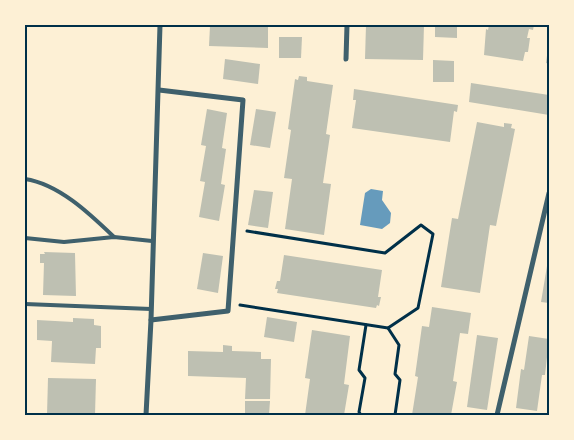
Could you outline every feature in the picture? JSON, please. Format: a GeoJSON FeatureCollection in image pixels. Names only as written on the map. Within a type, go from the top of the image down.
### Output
{"type":"FeatureCollection","features":[{"type":"Feature","properties":{"kind":"street"},"geometry":{"type":"LineString","coordinates":[[146,415],[151,320],[160,25]]}},
{"type":"Feature","properties":{"kind":"street"},"geometry":{"type":"LineString","coordinates":[[346,59],[347,25]]}},
{"type":"Feature","properties":{"kind":"street"},"geometry":{"type":"LineString","coordinates":[[151,320],[228,311],[243,100],[159,90]]}},
{"type":"Feature","properties":{"kind":"street"},"geometry":{"type":"LineString","coordinates":[[497,415],[549,193]]}},
{"type":"Feature","properties":{"kind":"lane"},"geometry":{"type":"LineString","coordinates":[[25,179],[37,181],[60,194],[93,218],[114,237]]}},
{"type":"Feature","properties":{"kind":"lane"},"geometry":{"type":"LineString","coordinates":[[25,238],[64,242],[114,237],[152,241]]}},
{"type":"Feature","properties":{"kind":"lane"},"geometry":{"type":"LineString","coordinates":[[25,304],[151,309]]}},
{"type":"Feature","properties":{"kind":"path"},"geometry":{"type":"LineString","coordinates":[[228,303],[388,328],[418,308],[433,234],[422,226],[385,253],[234,229]]}},
{"type":"Feature","properties":{"kind":"path"},"geometry":{"type":"LineString","coordinates":[[361,415],[359,412],[365,378],[359,370],[366,324]]}},
{"type":"Feature","properties":{"kind":"path"},"geometry":{"type":"LineString","coordinates":[[388,328],[400,345],[395,374],[400,380],[395,415]]}},
{"type":"Feature","properties":{"kind":"water"},"geometry":{"type":"Polygon","coordinates":[[[371,189],[383,191],[382,200],[391,213],[390,223],[382,229],[360,225],[365,193],[371,189]]]}},
{"type":"Feature","properties":{"kind":"building"},"geometry":{"type":"Polygon","coordinates":[[[266,25],[268,27],[268,48],[209,46],[210,26],[266,25]]]}},
{"type":"Feature","properties":{"kind":"building"},"geometry":{"type":"Polygon","coordinates":[[[366,25],[424,25],[423,60],[365,59],[366,25]]]}},
{"type":"Feature","properties":{"kind":"building"},"geometry":{"type":"Polygon","coordinates":[[[435,25],[457,25],[457,38],[435,37],[435,25]]]}},
{"type":"Feature","properties":{"kind":"building"},"geometry":{"type":"Polygon","coordinates":[[[489,25],[534,25],[533,30],[529,29],[527,38],[530,38],[528,52],[525,52],[523,61],[484,55],[486,29],[488,30],[489,25]]]}},
{"type":"Feature","properties":{"kind":"building"},"geometry":{"type":"Polygon","coordinates":[[[279,37],[302,37],[301,58],[279,58],[279,37]]]}},
{"type":"Feature","properties":{"kind":"building"},"geometry":{"type":"Polygon","coordinates":[[[549,48],[549,64],[546,63],[549,48]]]}},
{"type":"Feature","properties":{"kind":"building"},"geometry":{"type":"Polygon","coordinates":[[[225,59],[260,64],[258,84],[223,79],[225,59]]]}},
{"type":"Feature","properties":{"kind":"building"},"geometry":{"type":"Polygon","coordinates":[[[433,60],[454,61],[454,82],[433,82],[433,60]]]}},
{"type":"Feature","properties":{"kind":"building"},"geometry":{"type":"Polygon","coordinates":[[[299,76],[307,77],[307,81],[333,85],[326,134],[330,135],[323,183],[331,184],[324,235],[285,229],[292,179],[284,178],[291,130],[288,129],[295,79],[298,80],[299,76]]]}},
{"type":"Feature","properties":{"kind":"building"},"geometry":{"type":"Polygon","coordinates":[[[471,83],[549,95],[549,115],[469,102],[471,83]]]}},
{"type":"Feature","properties":{"kind":"building"},"geometry":{"type":"Polygon","coordinates":[[[354,89],[458,105],[457,112],[454,111],[450,142],[352,128],[356,100],[353,100],[354,89]]]}},
{"type":"Feature","properties":{"kind":"building"},"geometry":{"type":"Polygon","coordinates":[[[207,109],[227,113],[222,148],[226,149],[221,184],[225,185],[219,221],[199,217],[205,182],[200,181],[206,146],[201,145],[207,109]]]}},
{"type":"Feature","properties":{"kind":"building"},"geometry":{"type":"Polygon","coordinates":[[[256,109],[276,112],[270,148],[250,145],[256,109]]]}},
{"type":"Feature","properties":{"kind":"building"},"geometry":{"type":"Polygon","coordinates":[[[477,122],[504,127],[504,123],[512,124],[511,128],[515,129],[496,226],[490,225],[480,293],[441,287],[452,218],[458,219],[477,122]]]}},
{"type":"Feature","properties":{"kind":"building"},"geometry":{"type":"Polygon","coordinates":[[[254,190],[273,192],[268,228],[248,225],[254,190]]]}},
{"type":"Feature","properties":{"kind":"building"},"geometry":{"type":"Polygon","coordinates":[[[44,252],[75,253],[76,296],[43,295],[44,263],[40,263],[40,254],[45,254],[44,252]]]}},
{"type":"Feature","properties":{"kind":"building"},"geometry":{"type":"Polygon","coordinates":[[[203,253],[223,256],[218,293],[197,289],[203,253]]]}},
{"type":"Feature","properties":{"kind":"building"},"geometry":{"type":"Polygon","coordinates":[[[284,255],[382,270],[378,297],[381,297],[379,306],[377,305],[376,308],[277,293],[278,289],[275,289],[277,281],[280,281],[284,255]]]}},
{"type":"Feature","properties":{"kind":"building"},"geometry":{"type":"Polygon","coordinates":[[[547,266],[549,266],[549,303],[541,302],[547,266]]]}},
{"type":"Feature","properties":{"kind":"building"},"geometry":{"type":"Polygon","coordinates":[[[432,307],[471,313],[468,334],[460,333],[453,381],[457,382],[451,415],[412,415],[418,377],[415,376],[422,326],[429,327],[432,307]]]}},
{"type":"Feature","properties":{"kind":"building"},"geometry":{"type":"Polygon","coordinates":[[[267,317],[297,322],[294,342],[264,337],[267,317]]]}},
{"type":"Feature","properties":{"kind":"building"},"geometry":{"type":"Polygon","coordinates":[[[73,318],[94,319],[94,325],[101,326],[101,348],[96,348],[95,364],[51,362],[52,341],[37,340],[37,320],[73,322],[73,318]]]}},
{"type":"Feature","properties":{"kind":"building"},"geometry":{"type":"Polygon","coordinates":[[[312,330],[350,336],[344,384],[349,385],[344,415],[305,415],[310,379],[305,378],[312,330]]]}},
{"type":"Feature","properties":{"kind":"building"},"geometry":{"type":"Polygon","coordinates":[[[477,335],[498,338],[487,410],[467,407],[477,335]]]}},
{"type":"Feature","properties":{"kind":"building"},"geometry":{"type":"Polygon","coordinates":[[[529,336],[549,339],[545,375],[542,375],[537,411],[516,408],[521,369],[524,370],[529,336]]]}},
{"type":"Feature","properties":{"kind":"building"},"geometry":{"type":"Polygon","coordinates":[[[223,345],[232,346],[232,351],[261,352],[261,359],[271,359],[270,399],[245,399],[246,378],[188,376],[188,351],[223,352],[223,345]]]}},
{"type":"Feature","properties":{"kind":"building"},"geometry":{"type":"Polygon","coordinates":[[[48,378],[96,379],[95,415],[47,415],[48,378]]]}},
{"type":"Feature","properties":{"kind":"building"},"geometry":{"type":"Polygon","coordinates":[[[245,401],[270,401],[269,415],[245,415],[245,401]]]}}]}
